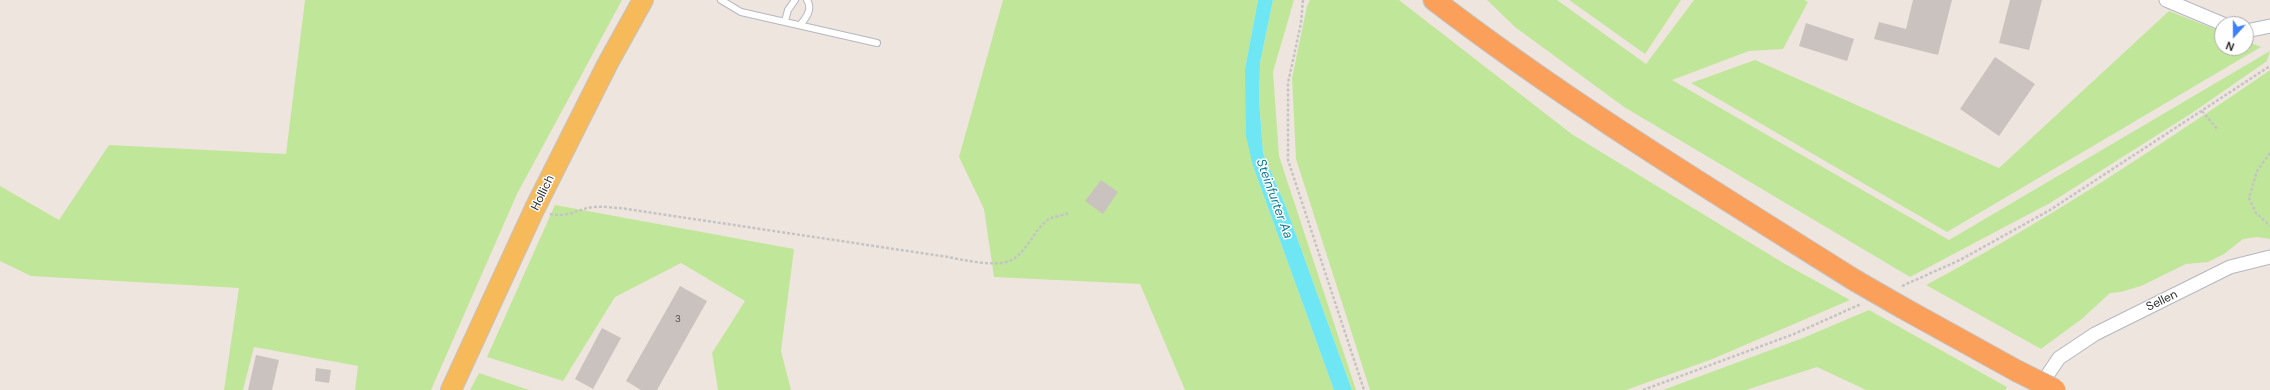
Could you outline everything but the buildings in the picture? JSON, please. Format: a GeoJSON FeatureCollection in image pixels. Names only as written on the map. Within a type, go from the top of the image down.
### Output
{"type":"FeatureCollection","features":[{"type":"Feature","properties":{"kind":"highway"},"geometry":{"type":"LineString","coordinates":[[1434,0],[1524,68],[1688,175],[1856,280],[2017,371],[2055,390]]}},
{"type":"Feature","properties":{"kind":"highway"},"geometry":{"type":"LineString","coordinates":[[1455,0],[1524,68]]}},
{"type":"Feature","properties":{"kind":"main road","name":"Hollich"},"geometry":{"type":"LineString","coordinates":[[451,390],[535,208],[608,63],[643,0]]}},
{"type":"Feature","properties":{"kind":"street"},"geometry":{"type":"LineString","coordinates":[[2166,0],[2214,20]]}},
{"type":"Feature","properties":{"kind":"street"},"geometry":{"type":"LineString","coordinates":[[2254,29],[2270,26]]}},
{"type":"Feature","properties":{"kind":"street","name":"Sellen"},"geometry":{"type":"LineString","coordinates":[[2037,390],[2059,358],[2095,334],[2230,267],[2270,257]]}},
{"type":"Feature","properties":{"kind":"lane"},"geometry":{"type":"LineString","coordinates":[[721,0],[741,12],[877,43]]}},
{"type":"Feature","properties":{"kind":"lane"},"geometry":{"type":"LineString","coordinates":[[785,21],[788,10],[795,0]]}},
{"type":"Feature","properties":{"kind":"lane"},"geometry":{"type":"LineString","coordinates":[[800,25],[807,18],[809,10],[807,0]]}},
{"type":"Feature","properties":{"kind":"path"},"geometry":{"type":"LineString","coordinates":[[1303,0],[1301,23],[1288,83],[1288,160],[1364,390]]}},
{"type":"Feature","properties":{"kind":"path"},"geometry":{"type":"LineString","coordinates":[[1896,288],[1960,260],[2050,210],[2270,66]]}},
{"type":"Feature","properties":{"kind":"path"},"geometry":{"type":"LineString","coordinates":[[2202,111],[2218,130]]}},
{"type":"Feature","properties":{"kind":"path"},"geometry":{"type":"LineString","coordinates":[[2270,153],[2257,171],[2249,198],[2256,213],[2270,226]]}},
{"type":"Feature","properties":{"kind":"path"},"geometry":{"type":"LineString","coordinates":[[535,208],[548,214],[560,216],[574,214],[594,207],[620,208],[948,257],[975,263],[1008,262],[1018,256],[1031,237],[1050,219],[1070,213]]}},
{"type":"Feature","properties":{"kind":"path"},"geometry":{"type":"LineString","coordinates":[[1643,390],[1794,334],[1867,301]]}},
{"type":"Feature","properties":{"kind":"green space"},"geometry":{"type":"Polygon","coordinates":[[[305,0],[622,0],[517,194],[431,390],[355,390],[358,366],[254,347],[243,390],[224,390],[239,288],[31,276],[0,261],[0,186],[59,220],[109,145],[286,154],[305,0]]]}},
{"type":"Feature","properties":{"kind":"green space"},"geometry":{"type":"Polygon","coordinates":[[[1003,0],[1258,0],[1245,69],[1253,166],[1334,390],[1185,390],[1140,284],[994,277],[984,209],[959,157],[1003,0]]]}},
{"type":"Feature","properties":{"kind":"green space"},"geometry":{"type":"Polygon","coordinates":[[[1273,0],[1294,0],[1273,72],[1279,156],[1356,390],[1352,390],[1286,207],[1263,153],[1259,99],[1260,63],[1273,0]]]}},
{"type":"Feature","properties":{"kind":"green space"},"geometry":{"type":"Polygon","coordinates":[[[1310,0],[1399,0],[1573,135],[1785,264],[1850,300],[1710,360],[1626,390],[1370,390],[1296,159],[1292,78],[1307,6],[1310,0]]]}},
{"type":"Feature","properties":{"kind":"green space"},"geometry":{"type":"Polygon","coordinates":[[[1487,0],[1557,0],[1646,64],[1694,0],[1804,0],[1808,2],[1783,49],[1749,51],[1672,80],[1949,240],[2270,51],[2267,61],[2192,113],[2050,203],[1910,277],[1624,107],[1515,27],[1487,0]]]}},
{"type":"Feature","properties":{"kind":"green space"},"geometry":{"type":"Polygon","coordinates":[[[1569,0],[1681,0],[1645,54],[1569,0]]]}},
{"type":"Feature","properties":{"kind":"green space"},"geometry":{"type":"Polygon","coordinates":[[[2169,11],[2214,29],[2214,56],[2246,56],[1947,232],[1691,83],[1755,60],[1999,168],[2169,11]]]}},
{"type":"Feature","properties":{"kind":"green space"},"geometry":{"type":"Polygon","coordinates":[[[2254,44],[2261,47],[2254,51],[2254,44]]]}},
{"type":"Feature","properties":{"kind":"green space"},"geometry":{"type":"Polygon","coordinates":[[[2270,70],[2270,239],[2257,237],[2243,239],[2224,254],[2208,262],[2186,264],[2141,286],[2121,292],[2110,293],[2083,318],[2041,349],[1926,285],[1971,261],[2058,209],[2186,127],[2270,70]]]}},
{"type":"Feature","properties":{"kind":"green space"},"geometry":{"type":"Polygon","coordinates":[[[555,205],[794,249],[781,351],[791,390],[718,390],[712,353],[745,301],[681,263],[615,297],[563,381],[487,357],[555,205]]]}},
{"type":"Feature","properties":{"kind":"green space"},"geometry":{"type":"Polygon","coordinates":[[[1869,310],[2007,387],[2005,390],[1866,390],[1817,367],[1746,390],[1663,390],[1803,338],[1869,310]]]}},
{"type":"Feature","properties":{"kind":"green space"},"geometry":{"type":"Polygon","coordinates":[[[479,373],[529,390],[470,390],[479,373]]]}},
{"type":"Feature","properties":{"kind":"water","name":"Steinfurter Aa"},"geometry":{"type":"Polygon","coordinates":[[[1258,0],[1273,0],[1260,63],[1259,99],[1263,153],[1286,207],[1352,390],[1334,390],[1253,166],[1246,136],[1245,69],[1258,0]]]}}]}
